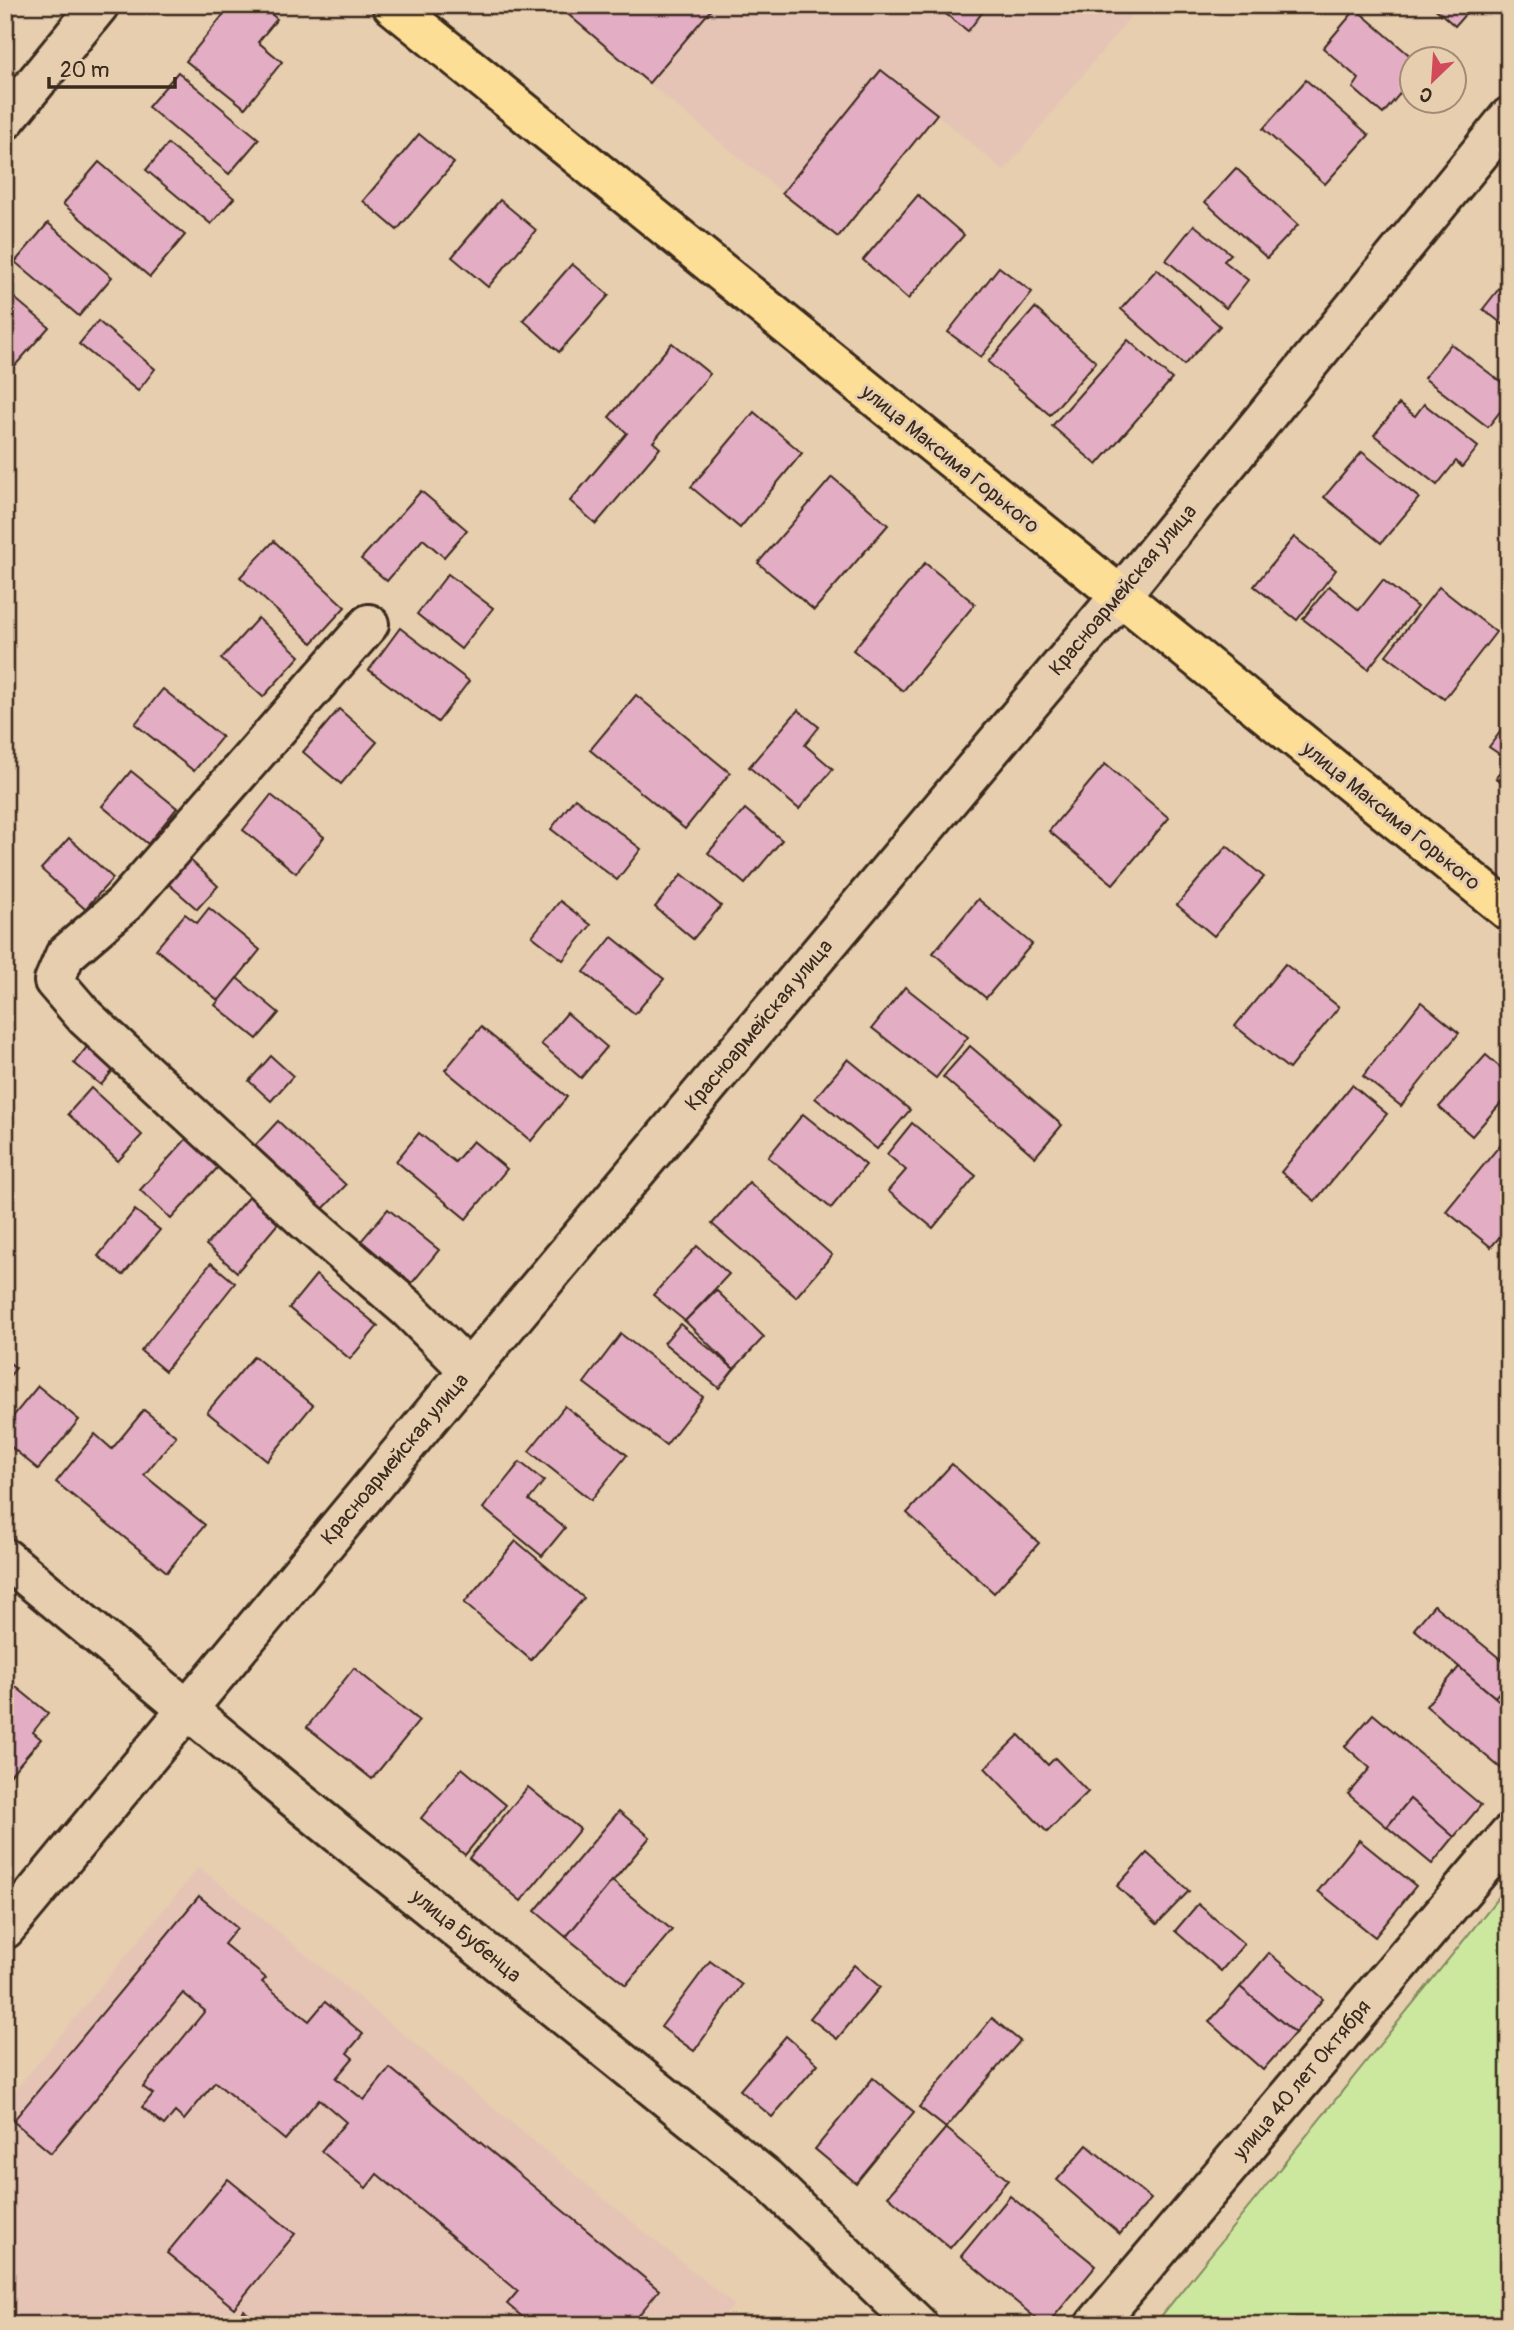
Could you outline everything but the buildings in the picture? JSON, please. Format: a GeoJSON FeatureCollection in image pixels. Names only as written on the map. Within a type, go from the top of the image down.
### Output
{"type":"FeatureCollection","features":[{"type":"Feature","properties":{"kind":"main road","name":"улица Максима Горького"},"geometry":{"type":"LineString","coordinates":[[392,5],[1509,911]]}},
{"type":"Feature","properties":{"kind":"street"},"geometry":{"type":"LineString","coordinates":[[5,120],[99,5]]}},
{"type":"Feature","properties":{"kind":"street","name":"Красноармейская улица"},"geometry":{"type":"LineString","coordinates":[[5,1929],[469,1370],[1120,596],[1509,117]]}},
{"type":"Feature","properties":{"kind":"street"},"geometry":{"type":"LineString","coordinates":[[369,624],[124,904],[65,955],[54,981],[85,1017],[305,1220],[407,1308],[469,1370]]}},
{"type":"Feature","properties":{"kind":"street","name":"улица Бубенца"},"geometry":{"type":"LineString","coordinates":[[5,1558],[766,2179],[918,2325]]}},
{"type":"Feature","properties":{"kind":"street","name":"улица 40 лет Октября"},"geometry":{"type":"LineString","coordinates":[[1095,2325],[1509,1835]]}},
{"type":"Feature","properties":{"kind":"shaded area"},"geometry":{"type":"Polygon","coordinates":[[[553,5],[1140,5],[1004,171],[883,69],[784,194],[553,5]]]}},
{"type":"Feature","properties":{"kind":"shaded area"},"geometry":{"type":"Polygon","coordinates":[[[199,1867],[734,2305],[715,2325],[5,2325],[5,2103],[199,1867]]]}},
{"type":"Feature","properties":{"kind":"green space"},"geometry":{"type":"Polygon","coordinates":[[[1509,1884],[1509,2325],[1154,2325],[1509,1884]]]}}]}
